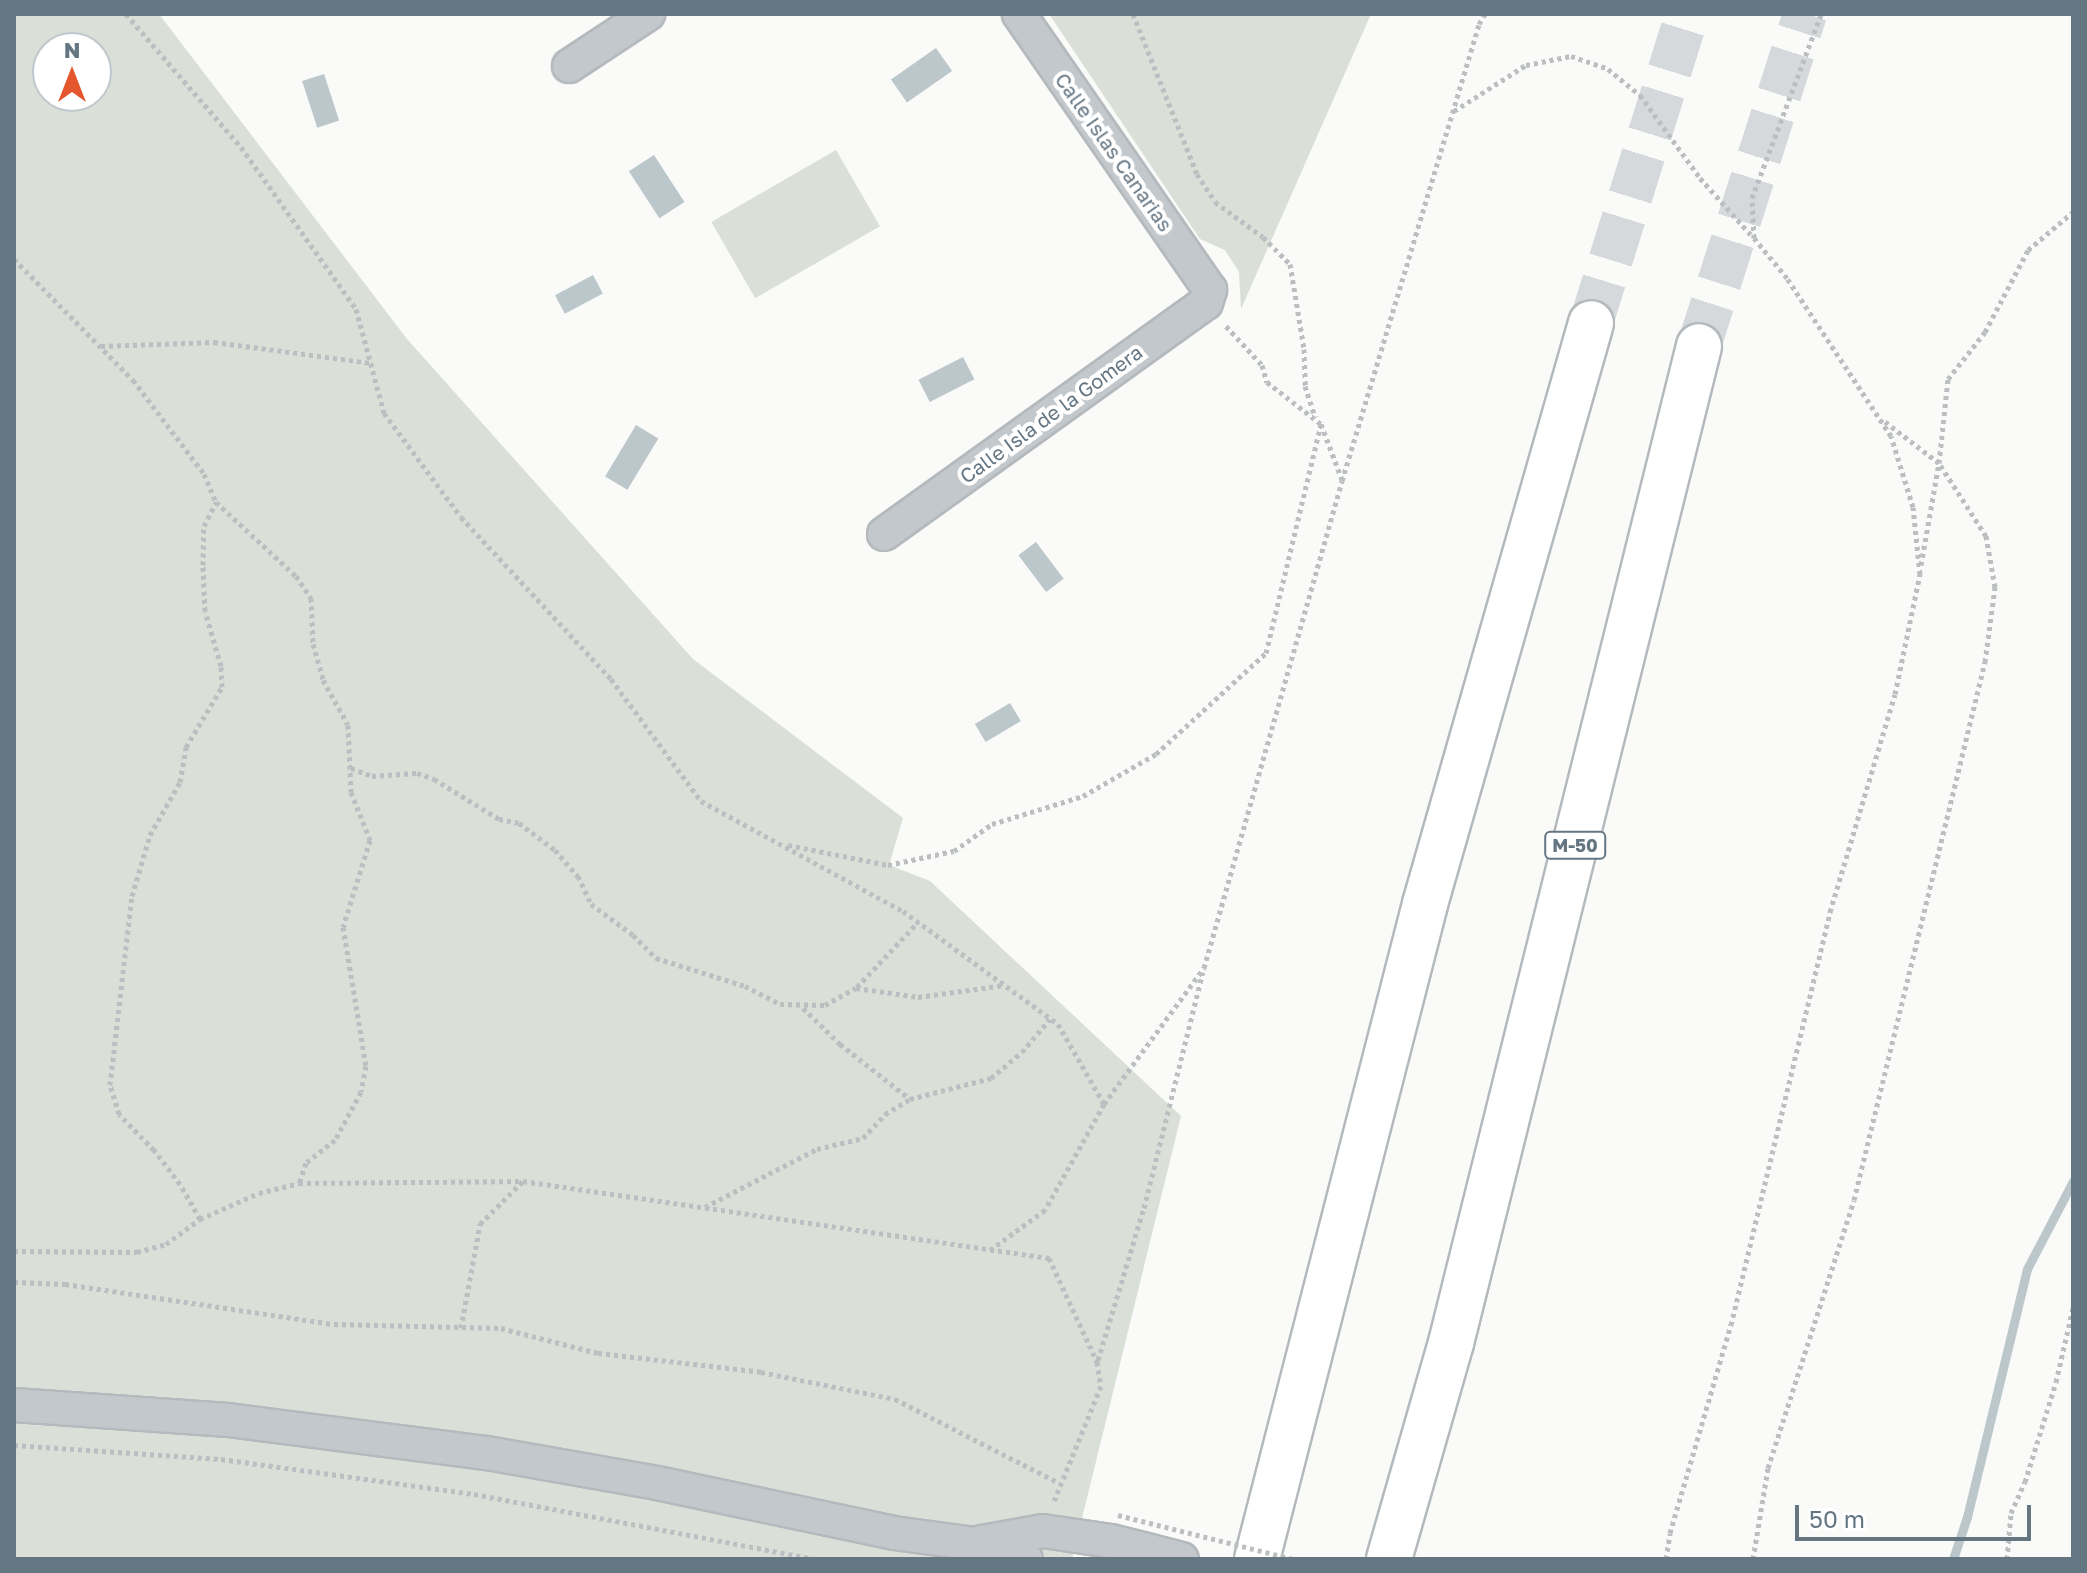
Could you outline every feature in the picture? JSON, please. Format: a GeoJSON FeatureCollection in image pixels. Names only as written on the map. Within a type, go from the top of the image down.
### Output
{"type":"FeatureCollection","features":[{"type":"Feature","properties":{"kind":"highway"},"geometry":{"type":"LineString","coordinates":[[1257,1559],[1425,904],[1591,323]]}},
{"type":"Feature","properties":{"kind":"highway","name":"M-50"},"geometry":{"type":"LineString","coordinates":[[1389,1559],[1451,1343],[1699,346]]}},
{"type":"Feature","properties":{"kind":"highway"},"geometry":{"type":"LineString","coordinates":[[1227,1559],[1355,1096],[1425,904]]}},
{"type":"Feature","properties":{"kind":"highway"},"geometry":{"type":"LineString","coordinates":[[1407,1559],[1451,1343]]}},
{"type":"Feature","properties":{"kind":"street"},"geometry":{"type":"LineString","coordinates":[[569,66],[648,14]]}},
{"type":"Feature","properties":{"kind":"street","name":"Calle Islas Canarias"},"geometry":{"type":"LineString","coordinates":[[1019,14],[1210,290]]}},
{"type":"Feature","properties":{"kind":"street","name":"Calle Isla de la Gomera"},"geometry":{"type":"LineString","coordinates":[[884,534],[1206,303],[1210,290]]}},
{"type":"Feature","properties":{"kind":"street"},"geometry":{"type":"LineString","coordinates":[[14,1405],[228,1420],[349,1433],[580,1470],[894,1533],[975,1544],[1026,1559]]}},
{"type":"Feature","properties":{"kind":"street"},"geometry":{"type":"LineString","coordinates":[[975,1544],[1043,1531],[1115,1528],[1182,1559]]}},
{"type":"Feature","properties":{"kind":"path"},"geometry":{"type":"LineString","coordinates":[[126,14],[241,147],[356,309],[384,413],[452,505],[611,679],[701,801],[918,922],[1058,1024],[1104,1104]]}},
{"type":"Feature","properties":{"kind":"path"},"geometry":{"type":"LineString","coordinates":[[1133,14],[1203,183],[1215,202],[1263,237],[1290,264],[1304,349],[1305,386],[1315,417]]}},
{"type":"Feature","properties":{"kind":"path"},"geometry":{"type":"LineString","coordinates":[[1097,1362],[1144,1208],[1204,968],[1342,481],[1485,14]]}},
{"type":"Feature","properties":{"kind":"path"},"geometry":{"type":"LineString","coordinates":[[1754,238],[1752,198],[1821,14]]}},
{"type":"Feature","properties":{"kind":"path"},"geometry":{"type":"LineString","coordinates":[[1453,111],[1526,65],[1571,56],[1608,69],[1640,95],[1700,178],[1787,278],[1891,436],[1913,507],[1920,574]]}},
{"type":"Feature","properties":{"kind":"path"},"geometry":{"type":"LineString","coordinates":[[1666,1559],[1670,1533],[1731,1325],[1830,912],[1895,694],[1939,463],[1948,379],[1985,332],[2028,250],[2073,212]]}},
{"type":"Feature","properties":{"kind":"path"},"geometry":{"type":"LineString","coordinates":[[14,259],[133,380],[204,474],[216,502],[296,576],[311,598],[313,644],[323,680],[348,725],[351,792],[370,840],[343,927],[366,1066],[361,1092],[335,1140],[306,1163],[299,1183]]}},
{"type":"Feature","properties":{"kind":"path"},"geometry":{"type":"LineString","coordinates":[[14,270],[22,266]]}},
{"type":"Feature","properties":{"kind":"path"},"geometry":{"type":"LineString","coordinates":[[100,346],[214,342],[371,363]]}},
{"type":"Feature","properties":{"kind":"path"},"geometry":{"type":"LineString","coordinates":[[1250,354],[1262,365],[1267,382],[1321,424],[1342,481]]}},
{"type":"Feature","properties":{"kind":"path"},"geometry":{"type":"LineString","coordinates":[[1753,1559],[1768,1468],[1854,1200],[1985,662],[1995,587],[1986,536],[1939,463],[1878,417]]}},
{"type":"Feature","properties":{"kind":"path"},"geometry":{"type":"LineString","coordinates":[[782,844],[888,865],[954,851],[992,824],[1083,796],[1156,754],[1266,653],[1321,424]]}},
{"type":"Feature","properties":{"kind":"path"},"geometry":{"type":"LineString","coordinates":[[200,1219],[172,1173],[119,1114],[110,1085],[132,896],[150,835],[180,782],[186,747],[222,687],[221,666],[205,611],[203,565],[204,526],[216,502]]}},
{"type":"Feature","properties":{"kind":"path"},"geometry":{"type":"LineString","coordinates":[[351,768],[372,776],[417,773],[434,779],[499,819],[519,823],[555,850],[578,876],[591,904],[633,935],[656,958],[745,986],[780,1004],[802,1007],[825,1005],[856,988],[918,922]]}},
{"type":"Feature","properties":{"kind":"path"},"geometry":{"type":"LineString","coordinates":[[990,1250],[1045,1210],[1104,1104],[1204,968]]}},
{"type":"Feature","properties":{"kind":"path"},"geometry":{"type":"LineString","coordinates":[[856,988],[918,997],[1004,985]]}},
{"type":"Feature","properties":{"kind":"path"},"geometry":{"type":"LineString","coordinates":[[802,1007],[840,1044],[910,1099]]}},
{"type":"Feature","properties":{"kind":"path"},"geometry":{"type":"LineString","coordinates":[[704,1208],[817,1149],[863,1138],[885,1114],[910,1099],[991,1078],[1022,1052],[1050,1019]]}},
{"type":"Feature","properties":{"kind":"path"},"geometry":{"type":"LineString","coordinates":[[14,1251],[137,1252],[166,1244],[200,1219],[259,1193],[299,1183],[523,1181],[1049,1258],[1097,1362],[1101,1386],[1053,1504]]}},
{"type":"Feature","properties":{"kind":"path"},"geometry":{"type":"LineString","coordinates":[[461,1328],[480,1224],[523,1181]]}},
{"type":"Feature","properties":{"kind":"path"},"geometry":{"type":"LineString","coordinates":[[14,1282],[65,1284],[334,1324],[501,1328],[598,1353],[761,1372],[895,1399],[1059,1483]]}},
{"type":"Feature","properties":{"kind":"path"},"geometry":{"type":"LineString","coordinates":[[2007,1559],[2011,1513],[2025,1482],[2056,1382],[2073,1308]]}},
{"type":"Feature","properties":{"kind":"path"},"geometry":{"type":"LineString","coordinates":[[14,1445],[221,1459],[459,1492],[815,1559]]}},
{"type":"Feature","properties":{"kind":"path"},"geometry":{"type":"LineString","coordinates":[[1115,1528],[1293,1559]]}},
{"type":"Feature","properties":{"kind":"shaded area"},"geometry":{"type":"Polygon","coordinates":[[[14,14],[159,14],[407,339],[693,659],[903,818],[889,865],[930,881],[1181,1116],[1072,1559],[14,1559],[14,14]]]}},
{"type":"Feature","properties":{"kind":"shaded area"},"geometry":{"type":"Polygon","coordinates":[[[1049,14],[1371,14],[1241,309],[1239,272],[1225,250],[1200,239],[1049,14]]]}},
{"type":"Feature","properties":{"kind":"shaded area"},"geometry":{"type":"Polygon","coordinates":[[[936,48],[952,71],[907,102],[891,80],[936,48]]]}},
{"type":"Feature","properties":{"kind":"shaded area"},"geometry":{"type":"Polygon","coordinates":[[[324,74],[339,121],[317,128],[302,81],[324,74]]]}},
{"type":"Feature","properties":{"kind":"shaded area"},"geometry":{"type":"Polygon","coordinates":[[[836,150],[880,226],[755,298],[711,222],[836,150]]]}},
{"type":"Feature","properties":{"kind":"shaded area"},"geometry":{"type":"Polygon","coordinates":[[[654,155],[684,202],[659,218],[629,171],[654,155]]]}},
{"type":"Feature","properties":{"kind":"shaded area"},"geometry":{"type":"Polygon","coordinates":[[[593,275],[603,294],[565,314],[555,295],[593,275]]]}},
{"type":"Feature","properties":{"kind":"shaded area"},"geometry":{"type":"Polygon","coordinates":[[[963,357],[974,379],[930,402],[918,380],[963,357]]]}},
{"type":"Feature","properties":{"kind":"shaded area"},"geometry":{"type":"Polygon","coordinates":[[[636,425],[658,438],[627,490],[605,476],[636,425]]]}},
{"type":"Feature","properties":{"kind":"shaded area"},"geometry":{"type":"Polygon","coordinates":[[[1036,542],[1064,579],[1046,592],[1018,555],[1036,542]]]}},
{"type":"Feature","properties":{"kind":"shaded area"},"geometry":{"type":"Polygon","coordinates":[[[1010,703],[1021,721],[986,742],[975,724],[1010,703]]]}},
{"type":"Feature","properties":{"kind":"waterway"},"geometry":{"type":"LineString","coordinates":[[1953,1559],[1967,1517],[2027,1269],[2073,1181]]}},
{"type":"Feature","properties":{"kind":"tunnel"},"geometry":{"type":"LineString","coordinates":[[1591,323],[1687,14]]}},
{"type":"Feature","properties":{"kind":"tunnel"},"geometry":{"type":"LineString","coordinates":[[1699,346],[1805,14]]}}]}
